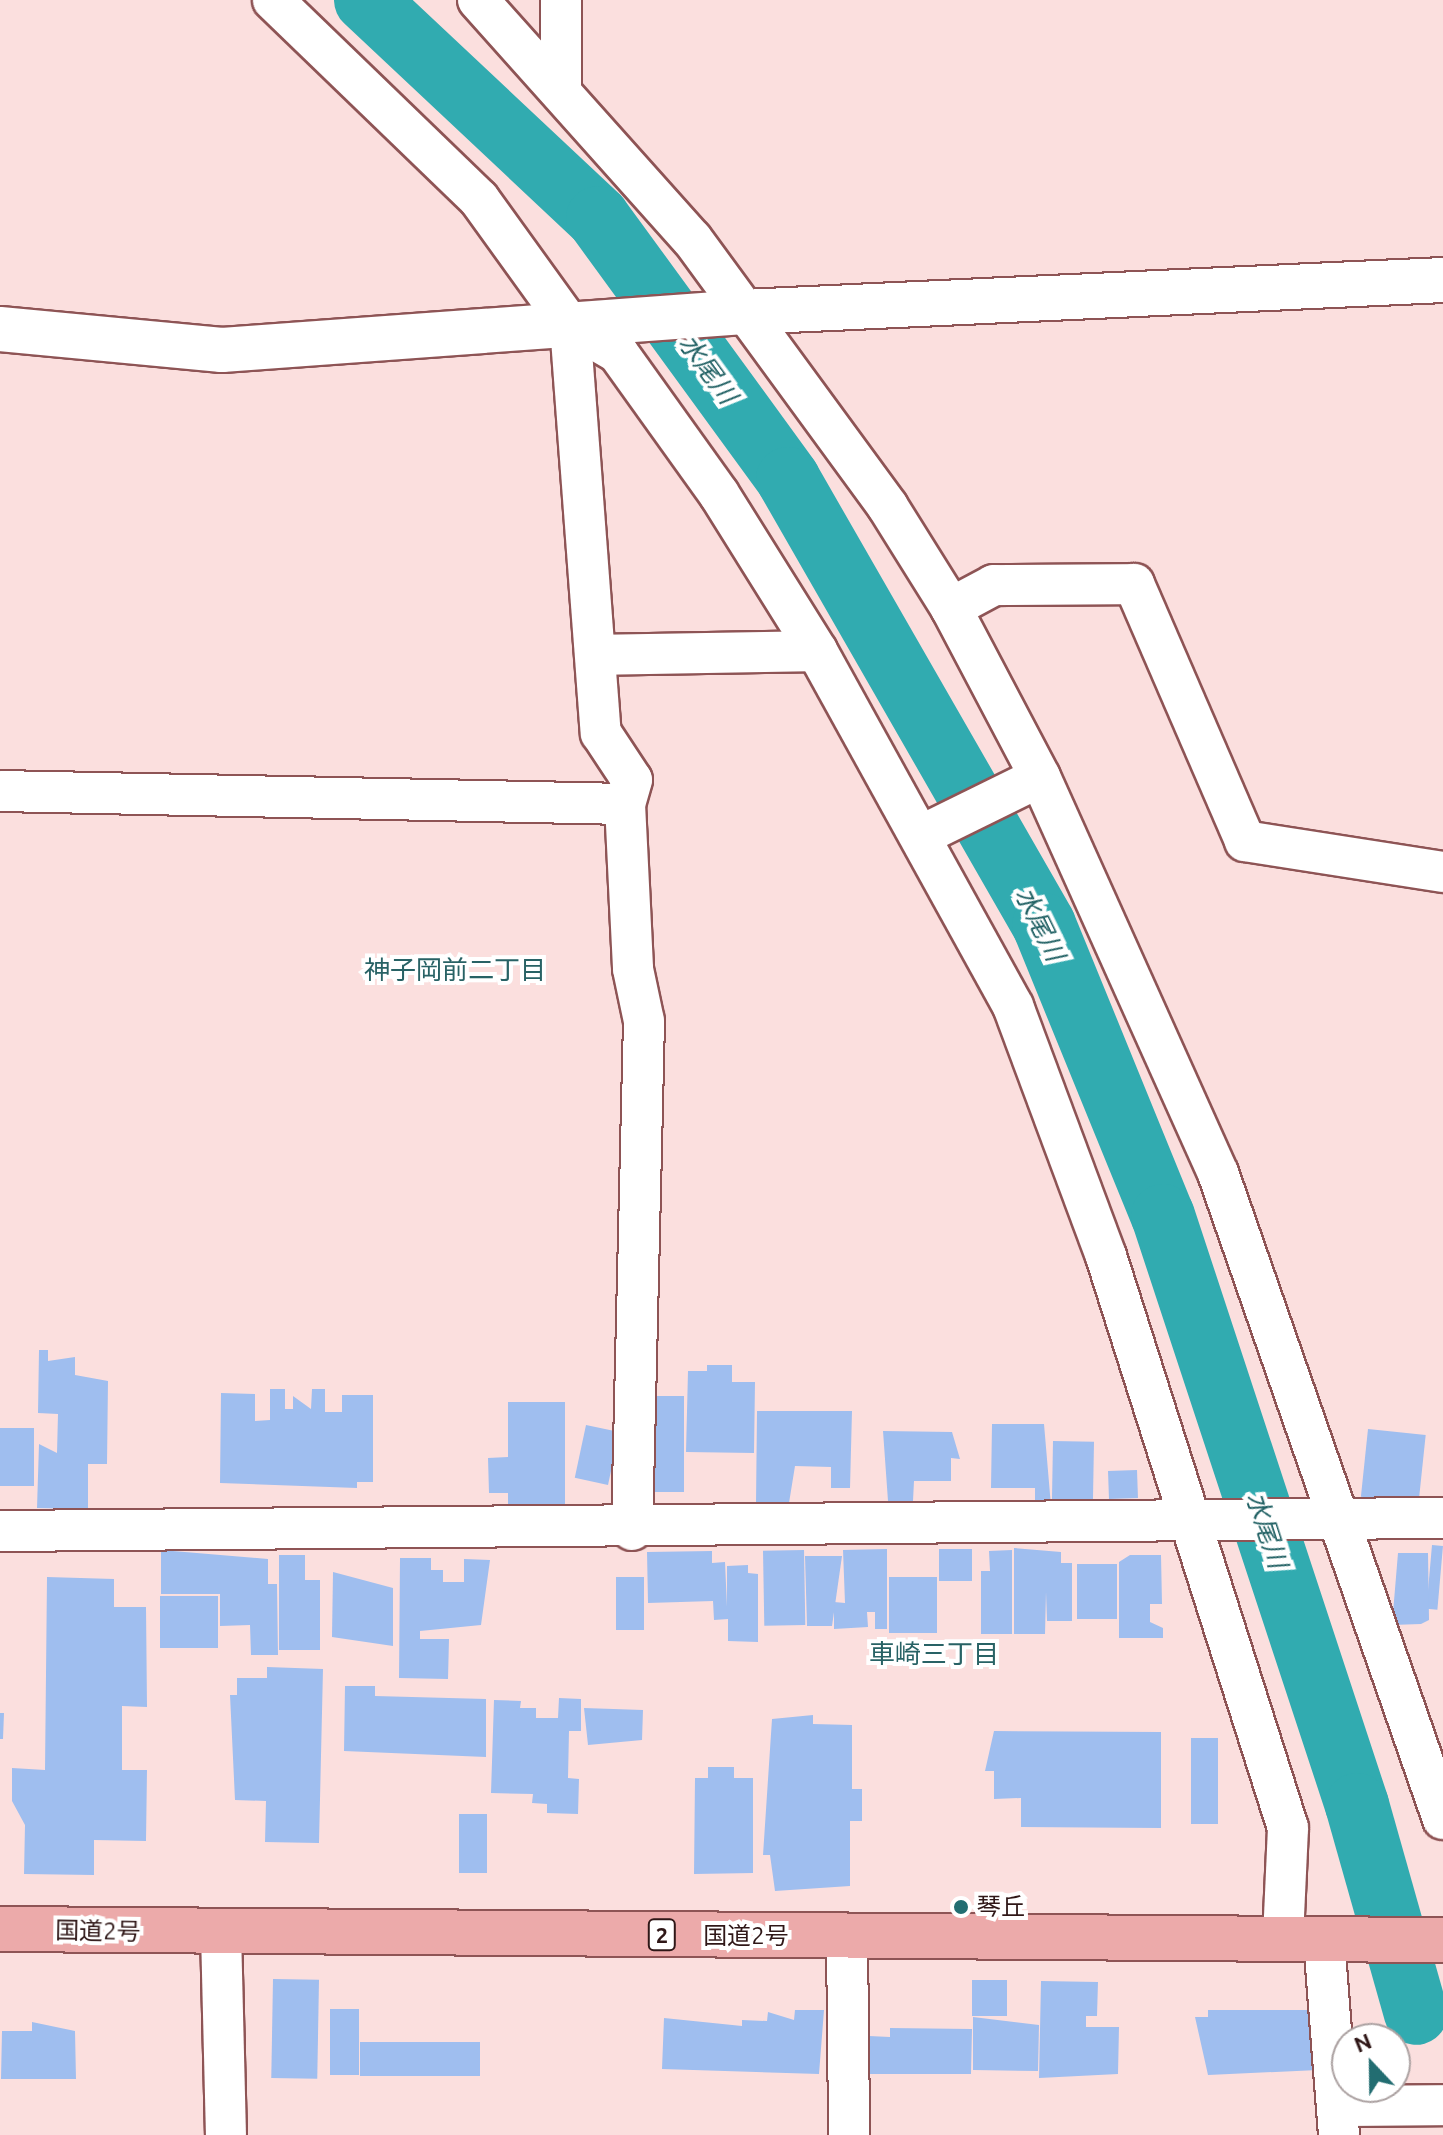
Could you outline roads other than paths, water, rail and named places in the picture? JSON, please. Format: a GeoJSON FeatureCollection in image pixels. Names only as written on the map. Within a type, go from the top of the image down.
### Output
{"type":"FeatureCollection","features":[{"type":"Feature","properties":{"kind":"highway","name":"国道2号"},"geometry":{"type":"LineString","coordinates":[[0,1929],[1443,1940]]}},
{"type":"Feature","properties":{"kind":"street"},"geometry":{"type":"LineString","coordinates":[[273,0],[479,199],[570,325],[618,353],[719,494],[817,651],[922,835],[1013,1006],[1194,1522],[1288,1828],[1304,1939],[1339,2120],[1443,2105]]}},
{"type":"Feature","properties":{"kind":"street"},"geometry":{"type":"LineString","coordinates":[[478,0],[561,86],[744,312],[888,507],[951,608],[1040,777],[1218,1173],[1443,1819]]}},
{"type":"Feature","properties":{"kind":"street"},"geometry":{"type":"LineString","coordinates":[[561,0],[561,86]]}},
{"type":"Feature","properties":{"kind":"street"},"geometry":{"type":"LineString","coordinates":[[0,329],[222,350],[744,312],[1443,280]]}},
{"type":"Feature","properties":{"kind":"street"},"geometry":{"type":"LineString","coordinates":[[570,325],[601,733],[632,780],[625,804],[633,969],[644,1021],[632,1530]]}},
{"type":"Feature","properties":{"kind":"street"},"geometry":{"type":"LineString","coordinates":[[951,608],[994,585],[1134,584],[1245,841],[1443,872]]}},
{"type":"Feature","properties":{"kind":"street"},"geometry":{"type":"LineString","coordinates":[[596,655],[817,651]]}},
{"type":"Feature","properties":{"kind":"street"},"geometry":{"type":"LineString","coordinates":[[922,835],[1040,777]]}},
{"type":"Feature","properties":{"kind":"street"},"geometry":{"type":"LineString","coordinates":[[0,791],[625,804]]}},
{"type":"Feature","properties":{"kind":"street"},"geometry":{"type":"LineString","coordinates":[[0,1531],[632,1530],[1443,1518]]}},
{"type":"Feature","properties":{"kind":"street"},"geometry":{"type":"LineString","coordinates":[[221,1932],[226,2135]]}},
{"type":"Feature","properties":{"kind":"street"},"geometry":{"type":"LineString","coordinates":[[847,1936],[849,2135]]}},
{"type":"Feature","properties":{"kind":"waterway","name":"水尾川"},"geometry":{"type":"LineString","coordinates":[[366,0],[598,218],[788,479],[1044,925],[1163,1216],[1357,1805],[1416,2013]]}},
{"type":"Feature","properties":{"kind":"place","name":"琴丘"},"geometry":{"type":"Point","coordinates":[961,1907]}},
{"type":"Feature","properties":{"kind":"district","name":"神子岡前二丁目"},"geometry":{"type":"Point","coordinates":[455,970]}},
{"type":"Feature","properties":{"kind":"district","name":"車崎三丁目"},"geometry":{"type":"Point","coordinates":[934,1654]}}]}
